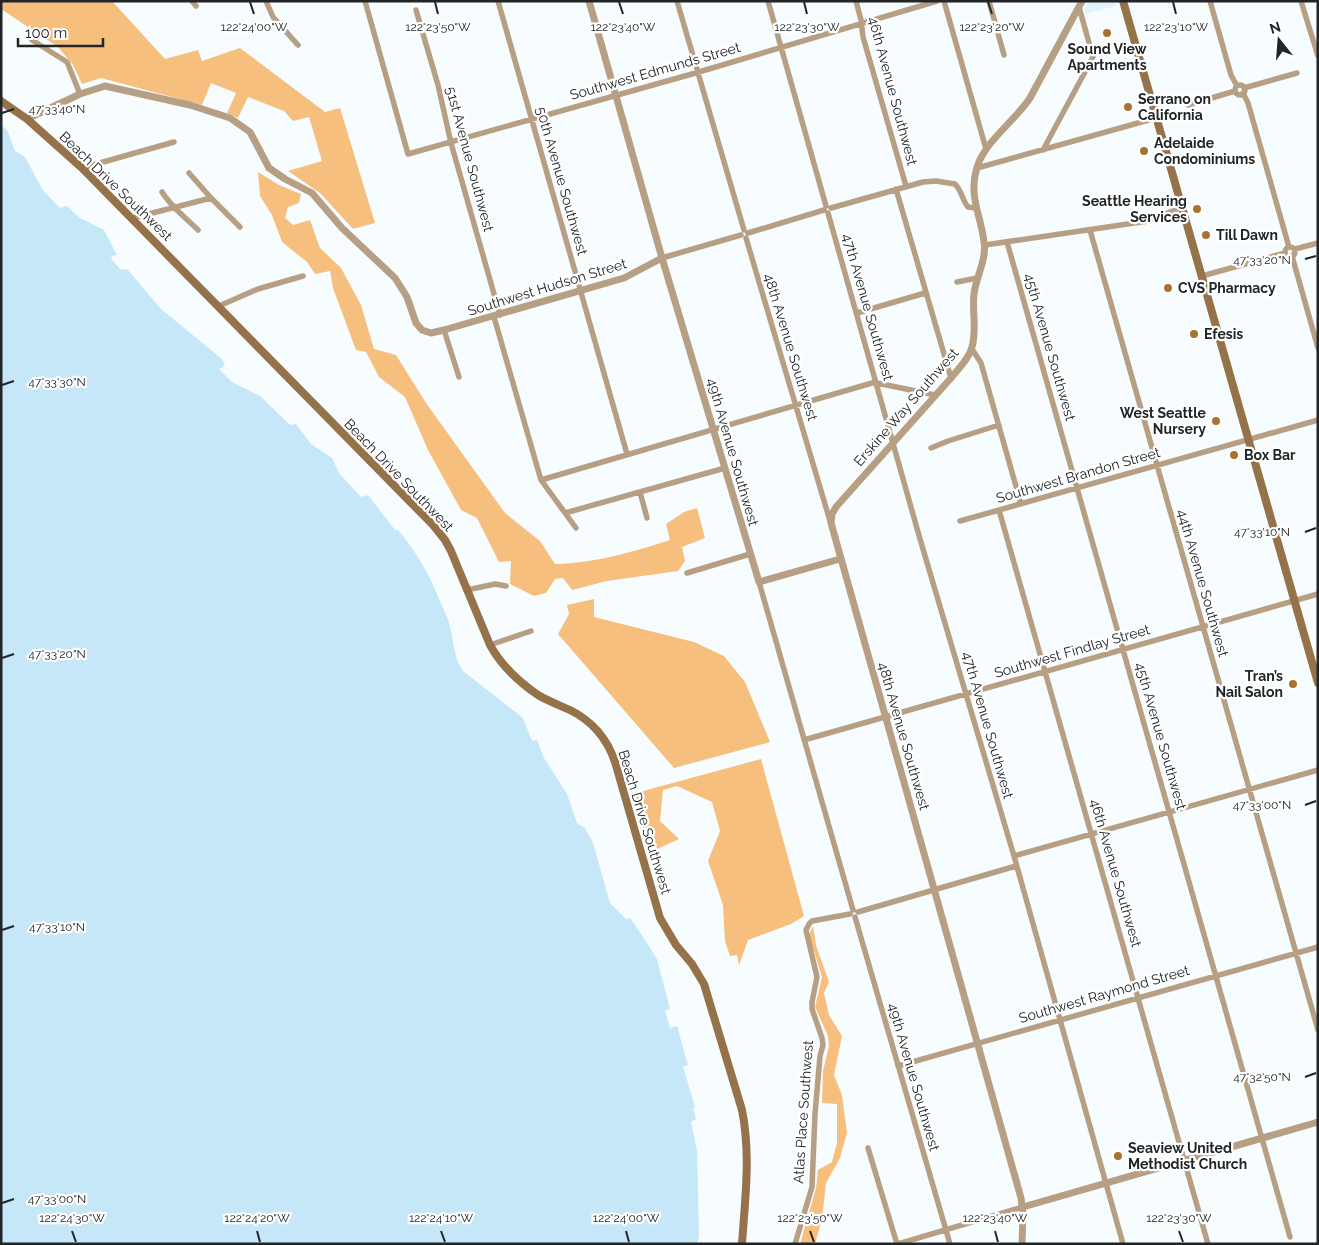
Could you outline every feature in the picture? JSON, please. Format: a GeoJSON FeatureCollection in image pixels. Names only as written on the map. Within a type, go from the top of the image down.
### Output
{"type":"FeatureCollection","features":[{"type":"Feature","properties":{"kind":"main road"},"geometry":{"type":"LineString","coordinates":[[1123,1],[1318,683]]}},
{"type":"Feature","properties":{"kind":"main road","name":"Beach Drive Southwest"},"geometry":{"type":"LineString","coordinates":[[1,101],[27,119],[82,168],[133,218],[432,525],[445,540],[490,645],[509,671],[540,696],[585,719],[606,741],[611,751],[660,918],[671,938],[692,964],[704,984],[742,1110],[745,1123],[748,1170],[742,1244]]}},
{"type":"Feature","properties":{"kind":"street"},"geometry":{"type":"LineString","coordinates":[[266,1],[273,17],[298,45]]}},
{"type":"Feature","properties":{"kind":"street","name":"Southwest Edmunds Street"},"geometry":{"type":"LineString","coordinates":[[365,1],[408,154],[616,96],[937,1]]}},
{"type":"Feature","properties":{"kind":"street","name":"50th Avenue Southwest"},"geometry":{"type":"LineString","coordinates":[[498,1],[627,454]]}},
{"type":"Feature","properties":{"kind":"street","name":"49th Avenue Southwest"},"geometry":{"type":"LineString","coordinates":[[589,1],[662,258],[759,582],[950,1244]]}},
{"type":"Feature","properties":{"kind":"street","name":"48th Avenue Southwest"},"geometry":{"type":"LineString","coordinates":[[677,1],[831,523],[978,1043],[1023,1207],[1022,1244]]}},
{"type":"Feature","properties":{"kind":"street","name":"47th Avenue Southwest"},"geometry":{"type":"LineString","coordinates":[[768,1],[858,313],[893,442],[1014,856],[1123,1244]]}},
{"type":"Feature","properties":{"kind":"street","name":"46th Avenue Southwest"},"geometry":{"type":"LineString","coordinates":[[856,1],[863,37],[906,186]]}},
{"type":"Feature","properties":{"kind":"street"},"geometry":{"type":"LineString","coordinates":[[944,1],[986,149]]}},
{"type":"Feature","properties":{"kind":"street"},"geometry":{"type":"LineString","coordinates":[[989,1],[1004,55]]}},
{"type":"Feature","properties":{"kind":"street"},"geometry":{"type":"LineString","coordinates":[[1210,1],[1236,88]]}},
{"type":"Feature","properties":{"kind":"street"},"geometry":{"type":"LineString","coordinates":[[1301,1],[1318,56]]}},
{"type":"Feature","properties":{"kind":"street"},"geometry":{"type":"LineString","coordinates":[[1043,150],[1093,57],[1080,4]]}},
{"type":"Feature","properties":{"kind":"street","name":"Erskine Way Southwest"},"geometry":{"type":"LineString","coordinates":[[831,523],[832,514],[836,507],[951,378],[972,349],[973,308],[977,278],[985,245],[975,208],[973,192],[977,168],[986,149],[1021,112],[1030,98],[1080,4]]}},
{"type":"Feature","properties":{"kind":"street","name":"51st Avenue Southwest"},"geometry":{"type":"LineString","coordinates":[[416,10],[438,85],[451,143],[542,480],[576,528]]}},
{"type":"Feature","properties":{"kind":"street"},"geometry":{"type":"LineString","coordinates":[[27,119],[80,94],[67,62],[32,40]]}},
{"type":"Feature","properties":{"kind":"street"},"geometry":{"type":"LineString","coordinates":[[1244,91],[1297,72]]}},
{"type":"Feature","properties":{"kind":"street"},"geometry":{"type":"LineString","coordinates":[[1188,105],[1240,85],[1244,91],[1294,254],[1292,256],[1318,348]]}},
{"type":"Feature","properties":{"kind":"street","name":"Southwest Hudson Street"},"geometry":{"type":"LineString","coordinates":[[80,94],[105,86],[216,112],[237,122],[250,132],[269,168],[312,193],[342,228],[395,278],[407,297],[416,323],[422,330],[431,333],[497,316],[580,291],[633,274],[662,258],[906,186],[930,181],[955,184],[961,192],[964,203],[968,207],[975,208]]}},
{"type":"Feature","properties":{"kind":"street"},"geometry":{"type":"LineString","coordinates":[[977,168],[1156,118]]}},
{"type":"Feature","properties":{"kind":"street"},"geometry":{"type":"LineString","coordinates":[[82,168],[174,142]]}},
{"type":"Feature","properties":{"kind":"street"},"geometry":{"type":"LineString","coordinates":[[189,173],[240,227]]}},
{"type":"Feature","properties":{"kind":"street"},"geometry":{"type":"LineString","coordinates":[[896,190],[951,378]]}},
{"type":"Feature","properties":{"kind":"street"},"geometry":{"type":"LineString","coordinates":[[162,192],[170,205],[198,230]]}},
{"type":"Feature","properties":{"kind":"street"},"geometry":{"type":"LineString","coordinates":[[133,218],[212,198]]}},
{"type":"Feature","properties":{"kind":"street"},"geometry":{"type":"LineString","coordinates":[[985,245],[1148,221],[1182,207]]}},
{"type":"Feature","properties":{"kind":"street","name":"44th Avenue Southwest"},"geometry":{"type":"LineString","coordinates":[[1090,230],[1318,1030]]}},
{"type":"Feature","properties":{"kind":"street","name":"45th Avenue Southwest"},"geometry":{"type":"LineString","coordinates":[[1007,242],[1290,1236]]}},
{"type":"Feature","properties":{"kind":"street"},"geometry":{"type":"LineString","coordinates":[[1202,276],[1285,252],[1285,249],[1318,243]]}},
{"type":"Feature","properties":{"kind":"street"},"geometry":{"type":"LineString","coordinates":[[1285,252],[1287,256],[1292,256]]}},
{"type":"Feature","properties":{"kind":"street"},"geometry":{"type":"LineString","coordinates":[[219,306],[258,289],[304,276]]}},
{"type":"Feature","properties":{"kind":"street"},"geometry":{"type":"LineString","coordinates":[[957,282],[977,278]]}},
{"type":"Feature","properties":{"kind":"street"},"geometry":{"type":"LineString","coordinates":[[858,313],[925,293]]}},
{"type":"Feature","properties":{"kind":"street"},"geometry":{"type":"LineString","coordinates":[[444,330],[459,377]]}},
{"type":"Feature","properties":{"kind":"street"},"geometry":{"type":"LineString","coordinates":[[972,349],[981,363],[1021,504]]}},
{"type":"Feature","properties":{"kind":"street"},"geometry":{"type":"LineString","coordinates":[[542,480],[795,405],[877,383],[935,396]]}},
{"type":"Feature","properties":{"kind":"street","name":"Southwest Brandon Street"},"geometry":{"type":"LineString","coordinates":[[960,521],[1318,420]]}},
{"type":"Feature","properties":{"kind":"street"},"geometry":{"type":"LineString","coordinates":[[930,448],[999,425]]}},
{"type":"Feature","properties":{"kind":"street"},"geometry":{"type":"LineString","coordinates":[[565,513],[725,468]]}},
{"type":"Feature","properties":{"kind":"street"},"geometry":{"type":"LineString","coordinates":[[640,492],[647,518]]}},
{"type":"Feature","properties":{"kind":"street","name":"46th Avenue Southwest"},"geometry":{"type":"LineString","coordinates":[[999,510],[1208,1244]]}},
{"type":"Feature","properties":{"kind":"street"},"geometry":{"type":"LineString","coordinates":[[687,573],[750,554]]}},
{"type":"Feature","properties":{"kind":"street"},"geometry":{"type":"LineString","coordinates":[[759,582],[840,559]]}},
{"type":"Feature","properties":{"kind":"street"},"geometry":{"type":"LineString","coordinates":[[467,590],[495,584],[506,586]]}},
{"type":"Feature","properties":{"kind":"street","name":"Southwest Findlay Street"},"geometry":{"type":"LineString","coordinates":[[804,740],[1318,594]]}},
{"type":"Feature","properties":{"kind":"street"},"geometry":{"type":"LineString","coordinates":[[490,645],[530,631]]}},
{"type":"Feature","properties":{"kind":"street"},"geometry":{"type":"LineString","coordinates":[[1014,856],[1318,770]]}},
{"type":"Feature","properties":{"kind":"street"},"geometry":{"type":"LineString","coordinates":[[854,913],[1016,866]]}},
{"type":"Feature","properties":{"kind":"street","name":"Atlas Place Southwest"},"geometry":{"type":"LineString","coordinates":[[795,1244],[812,1187],[816,1096],[823,1045],[812,1009],[817,977],[806,930],[809,924],[816,920],[854,913]]}},
{"type":"Feature","properties":{"kind":"street","name":"Southwest Raymond Street"},"geometry":{"type":"LineString","coordinates":[[898,1066],[1318,946]]}},
{"type":"Feature","properties":{"kind":"street"},"geometry":{"type":"LineString","coordinates":[[868,1148],[897,1244],[1318,1122]]}},
{"type":"Feature","properties":{"kind":"shaded area"},"geometry":{"type":"Polygon","coordinates":[[[1,1],[112,1],[165,59],[198,50],[202,61],[240,48],[325,112],[340,108],[375,223],[353,229],[320,193],[288,171],[322,161],[309,117],[293,121],[284,111],[248,97],[238,118],[227,113],[236,93],[211,83],[202,105],[101,78],[82,84],[73,65],[58,47],[1,9],[1,1]]]}},
{"type":"Feature","properties":{"kind":"shaded area"},"geometry":{"type":"Polygon","coordinates":[[[1089,1],[1115,1],[1116,6],[1086,14],[1084,10],[1089,1]]]}},
{"type":"Feature","properties":{"kind":"shaded area"},"geometry":{"type":"Polygon","coordinates":[[[258,172],[279,185],[301,194],[299,203],[288,207],[285,218],[293,225],[310,220],[320,248],[341,268],[361,305],[374,349],[396,355],[426,403],[505,513],[540,541],[555,564],[585,562],[614,556],[670,540],[666,524],[684,512],[697,508],[705,538],[682,547],[685,561],[678,571],[607,581],[572,590],[563,578],[555,579],[546,593],[534,596],[510,584],[511,561],[499,562],[477,518],[461,510],[428,450],[405,397],[379,377],[366,352],[356,350],[333,288],[330,271],[315,274],[307,262],[282,242],[272,215],[260,196],[258,172]]]}},
{"type":"Feature","properties":{"kind":"shaded area"},"geometry":{"type":"Polygon","coordinates":[[[594,599],[594,617],[694,642],[724,656],[745,682],[770,742],[674,768],[558,634],[569,614],[567,605],[594,599]]]}},
{"type":"Feature","properties":{"kind":"shaded area"},"geometry":{"type":"Polygon","coordinates":[[[761,759],[804,916],[791,924],[748,940],[739,965],[737,955],[730,956],[725,941],[723,905],[708,861],[720,831],[712,802],[677,786],[663,790],[660,821],[679,839],[653,851],[639,821],[632,794],[761,759]]]}},
{"type":"Feature","properties":{"kind":"shaded area"},"geometry":{"type":"Polygon","coordinates":[[[813,926],[816,945],[829,982],[824,993],[829,1015],[842,1036],[834,1075],[842,1095],[847,1133],[840,1158],[826,1183],[822,1219],[815,1244],[800,1244],[816,1188],[818,1170],[832,1162],[837,1143],[837,1104],[822,1103],[823,1071],[829,1046],[828,1036],[815,1007],[822,977],[809,935],[813,926]]]}},
{"type":"Feature","properties":{"kind":"water"},"geometry":{"type":"Polygon","coordinates":[[[1,125],[7,130],[15,151],[25,157],[42,189],[60,208],[67,206],[80,218],[104,230],[117,255],[112,256],[111,259],[121,270],[127,269],[161,309],[222,359],[225,366],[219,369],[232,382],[260,396],[290,425],[296,424],[311,444],[332,458],[339,473],[361,497],[368,495],[395,530],[398,530],[412,548],[423,566],[448,619],[456,656],[463,671],[523,718],[532,741],[537,740],[544,758],[567,794],[577,823],[585,828],[593,843],[610,903],[626,919],[630,918],[657,959],[670,1009],[665,1010],[670,1028],[677,1026],[688,1065],[683,1067],[695,1107],[693,1108],[696,1119],[691,1122],[697,1151],[699,1236],[697,1244],[1,1244],[1,125]]]}},
{"type":"Feature","properties":{"kind":"place","name":"Sound View Apartments"},"geometry":{"type":"Point","coordinates":[1107,33]}},
{"type":"Feature","properties":{"kind":"place","name":"Serrano on California"},"geometry":{"type":"Point","coordinates":[1128,107]}},
{"type":"Feature","properties":{"kind":"place","name":"Adelaide Condominiums"},"geometry":{"type":"Point","coordinates":[1144,151]}},
{"type":"Feature","properties":{"kind":"place","name":"Seattle Hearing Services"},"geometry":{"type":"Point","coordinates":[1197,209]}},
{"type":"Feature","properties":{"kind":"place","name":"Till Dawn"},"geometry":{"type":"Point","coordinates":[1206,235]}},
{"type":"Feature","properties":{"kind":"place","name":"CVS Pharmacy"},"geometry":{"type":"Point","coordinates":[1168,288]}},
{"type":"Feature","properties":{"kind":"place","name":"Efesis"},"geometry":{"type":"Point","coordinates":[1194,334]}},
{"type":"Feature","properties":{"kind":"place","name":"West Seattle Nursery"},"geometry":{"type":"Point","coordinates":[1216,421]}},
{"type":"Feature","properties":{"kind":"place","name":"Box Bar"},"geometry":{"type":"Point","coordinates":[1234,455]}},
{"type":"Feature","properties":{"kind":"place","name":"Tran’s Nail Salon"},"geometry":{"type":"Point","coordinates":[1293,684]}},
{"type":"Feature","properties":{"kind":"place","name":"Seaview United Methodist Church"},"geometry":{"type":"Point","coordinates":[1118,1156]}}]}
